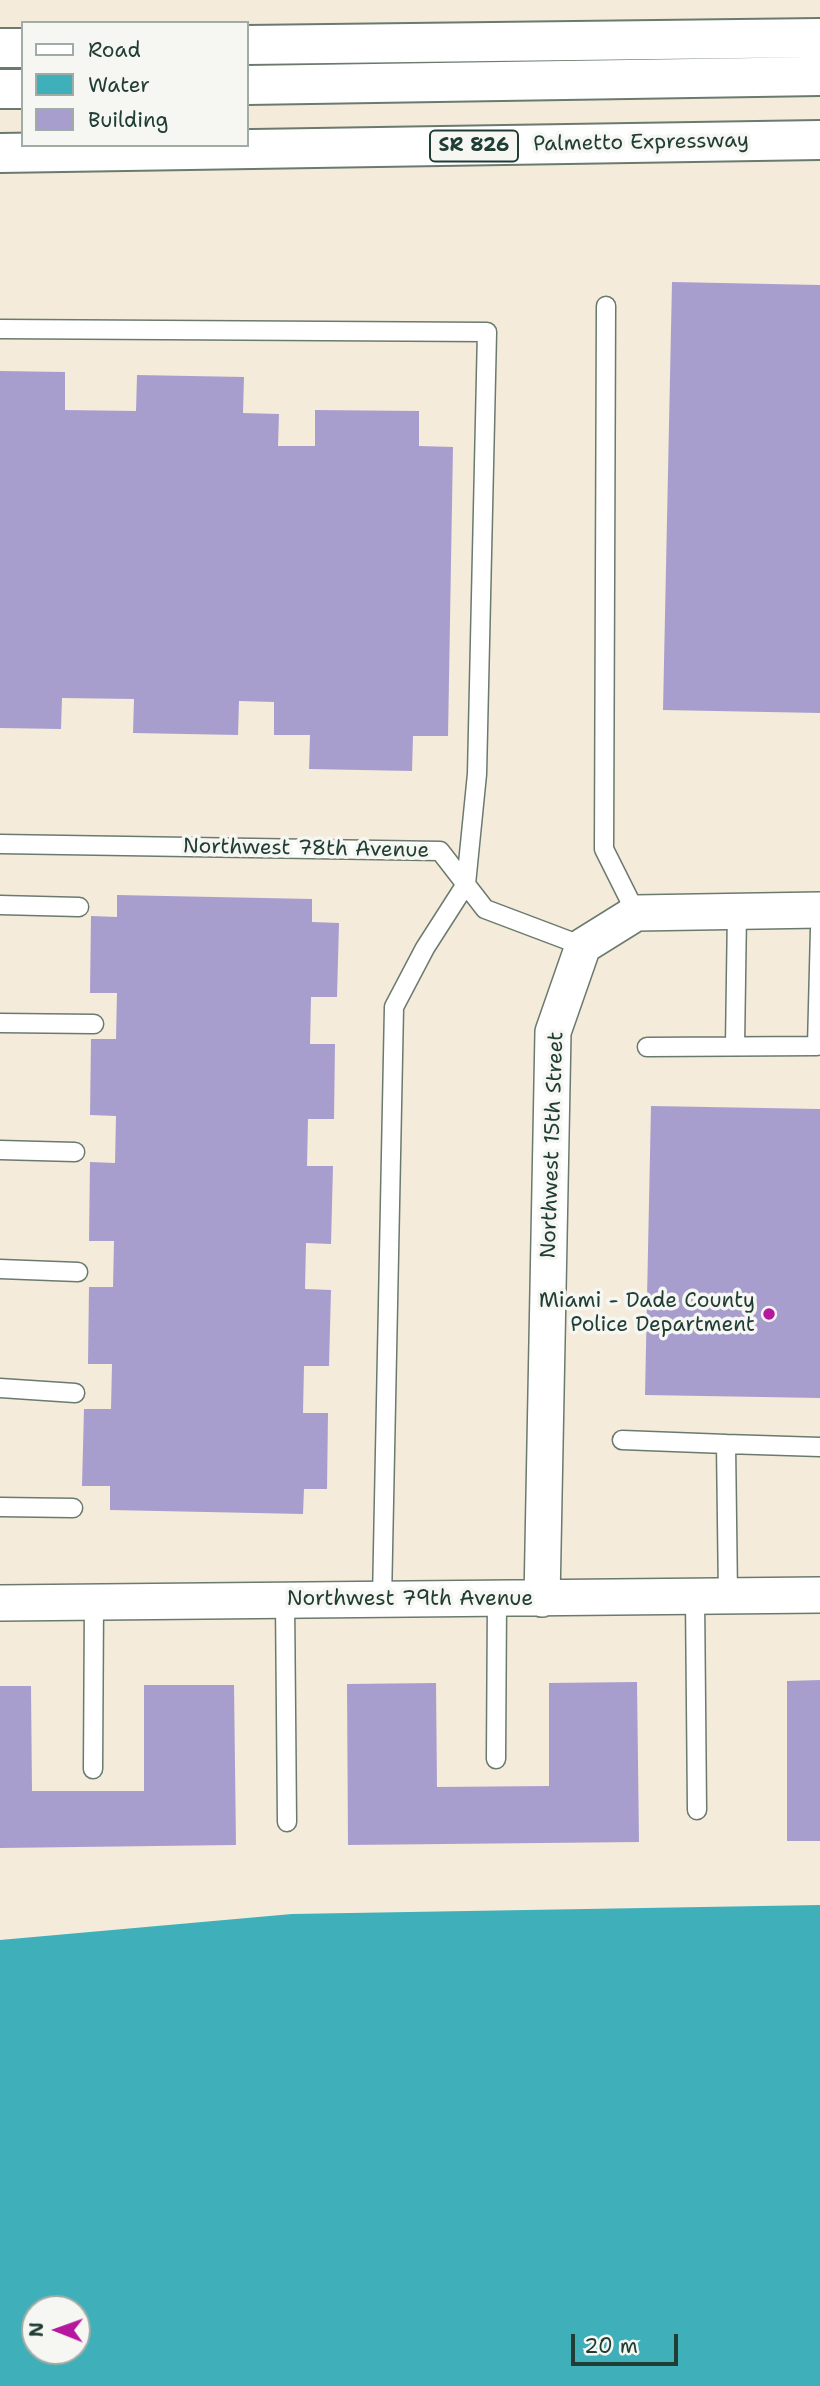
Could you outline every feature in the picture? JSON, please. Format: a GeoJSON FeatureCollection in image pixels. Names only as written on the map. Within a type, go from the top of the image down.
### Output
{"type":"FeatureCollection","features":[{"type":"Feature","properties":{"kind":"highway"},"geometry":{"type":"LineString","coordinates":[[248,45],[820,38]]}},
{"type":"Feature","properties":{"kind":"highway"},"geometry":{"type":"LineString","coordinates":[[0,48],[21,47]]}},
{"type":"Feature","properties":{"kind":"highway"},"geometry":{"type":"LineString","coordinates":[[248,85],[820,76]]}},
{"type":"Feature","properties":{"kind":"highway"},"geometry":{"type":"LineString","coordinates":[[0,89],[21,89]]}},
{"type":"Feature","properties":{"kind":"highway","name":"Palmetto Expressway"},"geometry":{"type":"LineString","coordinates":[[0,153],[820,141]]}},
{"type":"Feature","properties":{"kind":"street"},"geometry":{"type":"LineString","coordinates":[[583,946],[636,913],[820,910]]}},
{"type":"Feature","properties":{"kind":"street","name":"Northwest 15th Street"},"geometry":{"type":"LineString","coordinates":[[542,1599],[553,1032],[583,946]]}},
{"type":"Feature","properties":{"kind":"street","name":"Northwest 79th Avenue"},"geometry":{"type":"LineString","coordinates":[[0,1603],[820,1595]]}},
{"type":"Feature","properties":{"kind":"lane"},"geometry":{"type":"LineString","coordinates":[[606,306],[604,849],[636,913]]}},
{"type":"Feature","properties":{"kind":"lane"},"geometry":{"type":"LineString","coordinates":[[0,328],[487,332],[477,774],[466,884],[425,948],[394,1007],[382,1600]]}},
{"type":"Feature","properties":{"kind":"lane","name":"Northwest 78th Avenue"},"geometry":{"type":"LineString","coordinates":[[0,844],[440,851],[485,909],[583,946]]}},
{"type":"Feature","properties":{"kind":"lane"},"geometry":{"type":"LineString","coordinates":[[0,905],[79,907]]}},
{"type":"Feature","properties":{"kind":"lane"},"geometry":{"type":"LineString","coordinates":[[735,1046],[737,911]]}},
{"type":"Feature","properties":{"kind":"lane"},"geometry":{"type":"LineString","coordinates":[[647,1047],[818,1046],[820,929]]}},
{"type":"Feature","properties":{"kind":"lane"},"geometry":{"type":"LineString","coordinates":[[0,1023],[94,1024]]}},
{"type":"Feature","properties":{"kind":"lane"},"geometry":{"type":"LineString","coordinates":[[0,1150],[75,1152]]}},
{"type":"Feature","properties":{"kind":"lane"},"geometry":{"type":"LineString","coordinates":[[0,1269],[78,1272]]}},
{"type":"Feature","properties":{"kind":"lane"},"geometry":{"type":"LineString","coordinates":[[0,1388],[75,1393]]}},
{"type":"Feature","properties":{"kind":"lane"},"geometry":{"type":"LineString","coordinates":[[622,1440],[820,1447]]}},
{"type":"Feature","properties":{"kind":"lane"},"geometry":{"type":"LineString","coordinates":[[697,1810],[726,1444]]}},
{"type":"Feature","properties":{"kind":"lane"},"geometry":{"type":"LineString","coordinates":[[0,1507],[73,1507]]}},
{"type":"Feature","properties":{"kind":"lane"},"geometry":{"type":"LineString","coordinates":[[496,1759],[497,1600]]}},
{"type":"Feature","properties":{"kind":"lane"},"geometry":{"type":"LineString","coordinates":[[285,1601],[287,1822]]}},
{"type":"Feature","properties":{"kind":"lane"},"geometry":{"type":"LineString","coordinates":[[93,1769],[94,1602]]}},
{"type":"Feature","properties":{"kind":"water"},"geometry":{"type":"Polygon","coordinates":[[[820,1905],[820,2386],[0,2386],[0,1940],[292,1914],[820,1905]]]}},
{"type":"Feature","properties":{"kind":"building"},"geometry":{"type":"Polygon","coordinates":[[[672,282],[820,285],[820,713],[663,710],[672,282]]]}},
{"type":"Feature","properties":{"kind":"building"},"geometry":{"type":"Polygon","coordinates":[[[0,371],[65,372],[65,410],[136,411],[137,375],[244,377],[243,413],[279,414],[278,446],[315,446],[315,410],[419,411],[419,446],[453,447],[448,736],[413,736],[412,771],[309,769],[310,735],[274,735],[274,702],[239,701],[238,735],[133,733],[134,699],[62,698],[61,729],[0,728],[0,371]]]}},
{"type":"Feature","properties":{"kind":"building"},"geometry":{"type":"Polygon","coordinates":[[[117,895],[312,899],[312,922],[339,923],[337,997],[311,997],[310,1044],[335,1044],[334,1119],[308,1119],[307,1166],[333,1166],[331,1244],[306,1243],[305,1289],[331,1290],[329,1366],[304,1366],[303,1413],[328,1413],[327,1489],[304,1489],[303,1514],[110,1510],[110,1486],[82,1486],[84,1409],[111,1409],[112,1364],[88,1364],[89,1287],[113,1287],[114,1241],[89,1241],[90,1162],[115,1163],[116,1116],[90,1115],[91,1039],[116,1039],[117,993],[90,993],[91,916],[117,917],[117,895]]]}},
{"type":"Feature","properties":{"kind":"building"},"geometry":{"type":"Polygon","coordinates":[[[651,1106],[820,1109],[820,1398],[645,1395],[651,1106]]]}},
{"type":"Feature","properties":{"kind":"building"},"geometry":{"type":"Polygon","coordinates":[[[820,1680],[820,1841],[787,1841],[787,1681],[820,1680]]]}},
{"type":"Feature","properties":{"kind":"building"},"geometry":{"type":"Polygon","coordinates":[[[637,1682],[639,1842],[348,1845],[347,1684],[436,1683],[437,1787],[549,1786],[549,1683],[637,1682]]]}},
{"type":"Feature","properties":{"kind":"building"},"geometry":{"type":"Polygon","coordinates":[[[144,1685],[234,1685],[236,1845],[0,1848],[0,1686],[31,1686],[32,1791],[144,1791],[144,1685]]]}},
{"type":"Feature","properties":{"kind":"place","name":"Miami - Dade County Police Department"},"geometry":{"type":"Point","coordinates":[769,1314]}}]}
